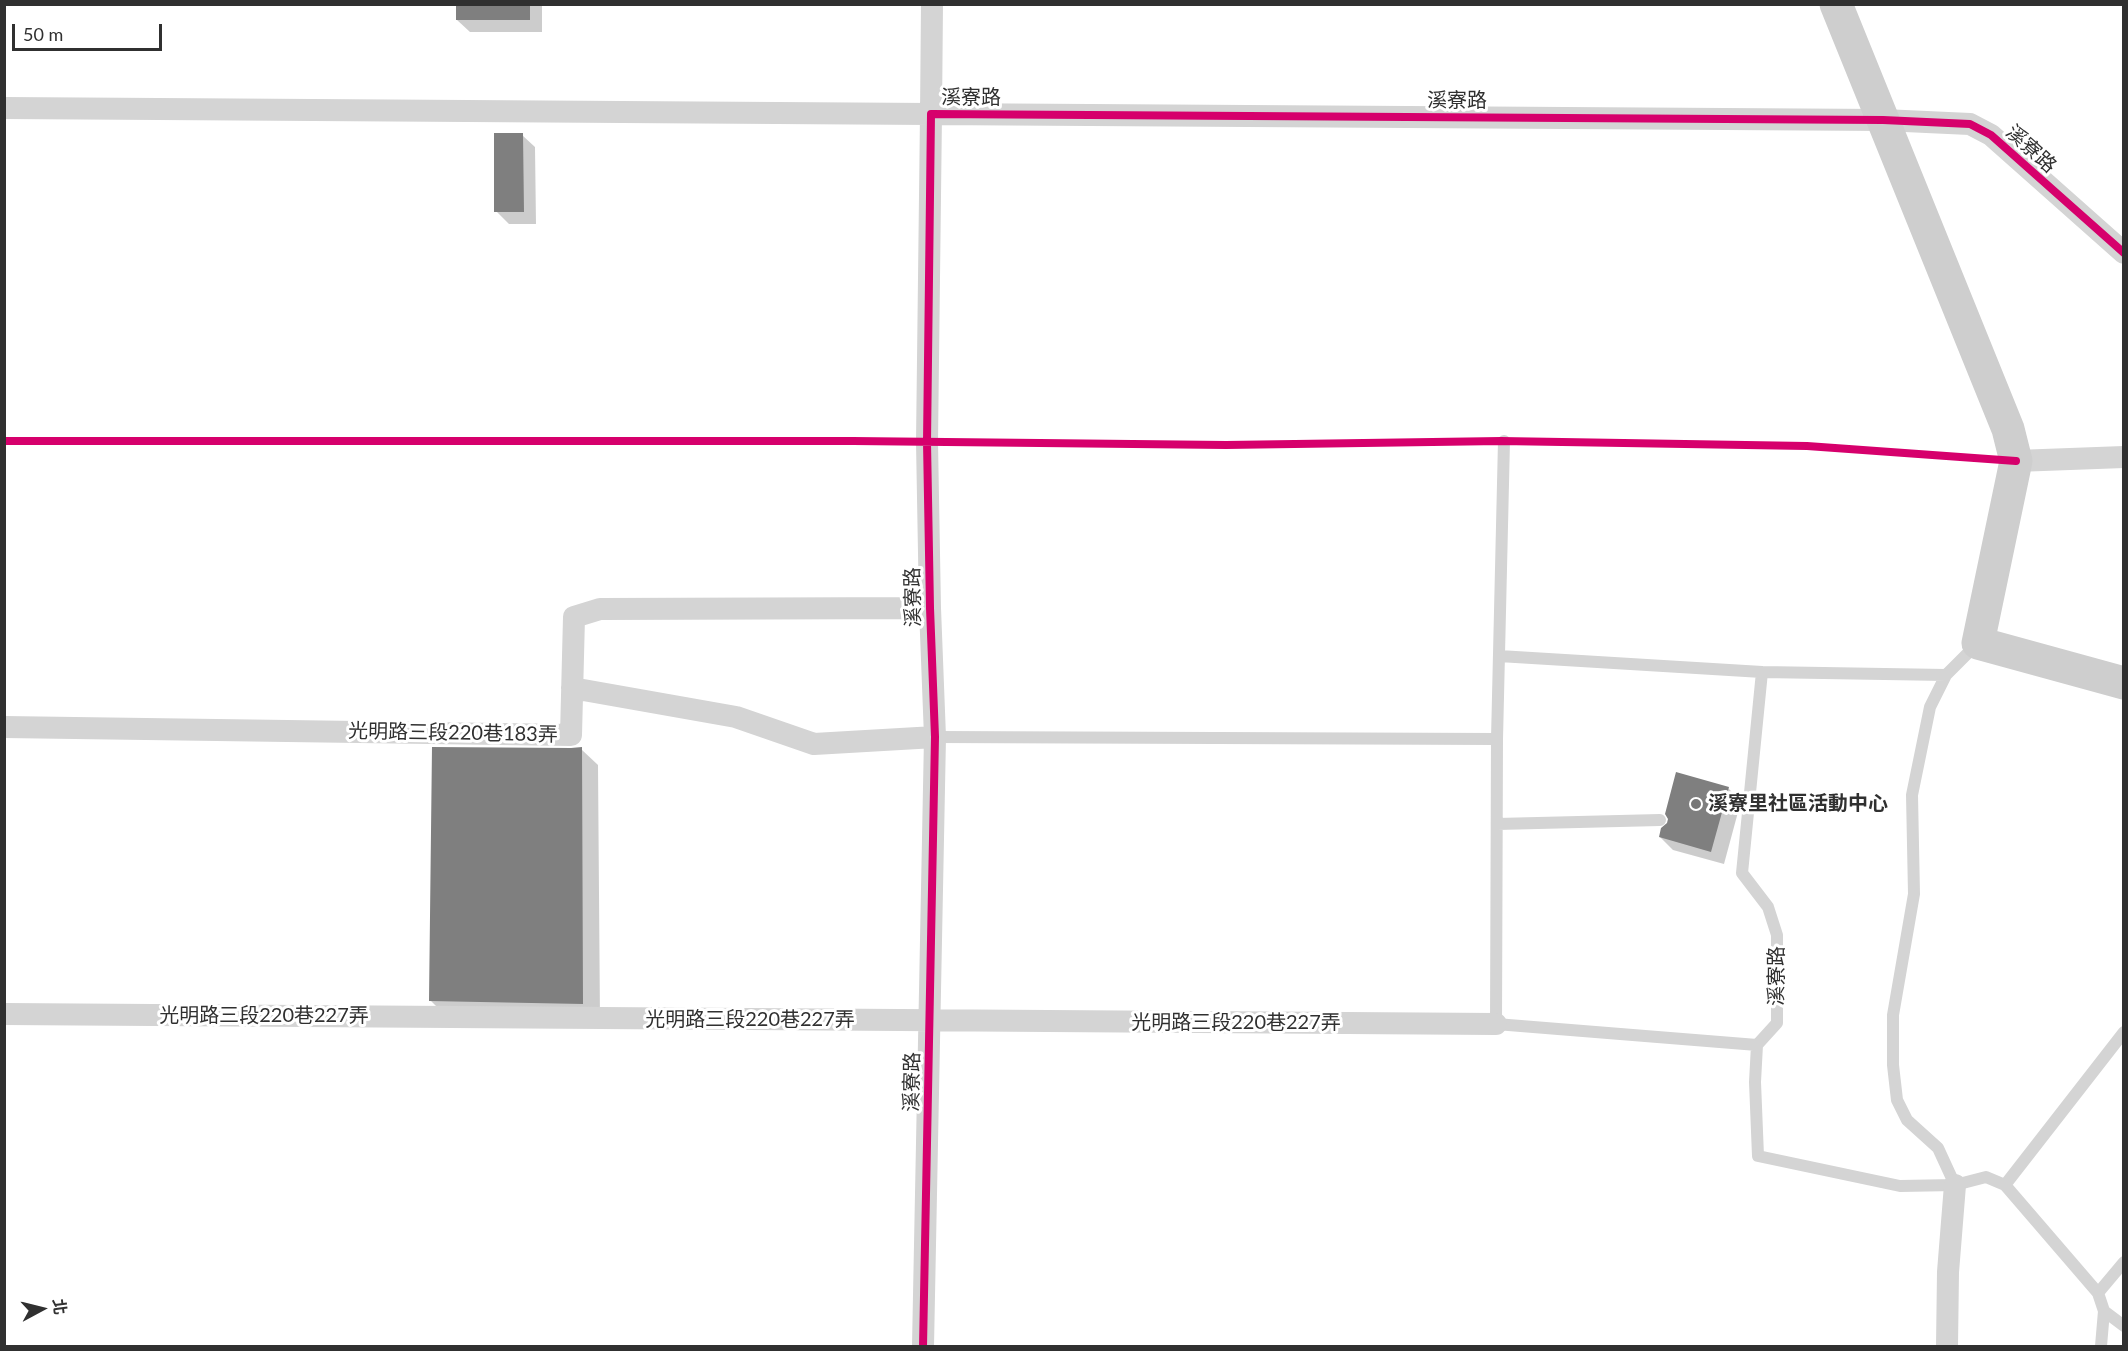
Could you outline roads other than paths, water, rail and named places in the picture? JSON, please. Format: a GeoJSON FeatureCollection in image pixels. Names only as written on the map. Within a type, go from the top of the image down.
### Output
{"type":"FeatureCollection","features":[{"type":"Feature","properties":{"kind":"street"},"geometry":{"type":"LineString","coordinates":[[4,108],[931,114],[932,4]]}},
{"type":"Feature","properties":{"kind":"street"},"geometry":{"type":"LineString","coordinates":[[1836,4],[2008,429],[2016,461],[1978,643],[2124,683]]}},
{"type":"Feature","properties":{"kind":"street","name":"溪寮路"},"geometry":{"type":"LineString","coordinates":[[923,1347],[935,737],[927,442],[931,114],[1883,120],[1970,124],[1991,135],[2124,253]]}},
{"type":"Feature","properties":{"kind":"street"},"geometry":{"type":"LineString","coordinates":[[2016,461],[2124,458]]}},
{"type":"Feature","properties":{"kind":"street","name":"光明路三段220巷183弄"},"geometry":{"type":"LineString","coordinates":[[4,727],[571,735],[574,617],[600,609],[930,608]]}},
{"type":"Feature","properties":{"kind":"street"},"geometry":{"type":"LineString","coordinates":[[572,688],[736,717],[814,744],[935,737]]}},
{"type":"Feature","properties":{"kind":"street","name":"光明路三段220巷227弄"},"geometry":{"type":"LineString","coordinates":[[4,1014],[1496,1024]]}},
{"type":"Feature","properties":{"kind":"street"},"geometry":{"type":"LineString","coordinates":[[1947,1347],[1948,1272],[1955,1185]]}},
{"type":"Feature","properties":{"kind":"lane"},"geometry":{"type":"LineString","coordinates":[[1504,441],[1497,739],[1496,1024],[1757,1044],[1755,1082],[1758,1156],[1900,1186],[1955,1185],[1986,1177],[2005,1185],[2098,1293],[2104,1311],[2101,1347]]}},
{"type":"Feature","properties":{"kind":"lane"},"geometry":{"type":"LineString","coordinates":[[1955,1185],[1938,1148],[1907,1120],[1897,1100],[1893,1065],[1893,1015],[1914,894],[1912,795],[1930,707],[1946,675],[1978,643]]}},
{"type":"Feature","properties":{"kind":"lane"},"geometry":{"type":"LineString","coordinates":[[1499,656],[1762,672],[1946,675]]}},
{"type":"Feature","properties":{"kind":"lane","name":"溪寮路"},"geometry":{"type":"LineString","coordinates":[[1757,1044],[1777,1023],[1778,975],[1777,935],[1768,907],[1742,873],[1762,672]]}},
{"type":"Feature","properties":{"kind":"lane"},"geometry":{"type":"LineString","coordinates":[[935,737],[1497,739]]}},
{"type":"Feature","properties":{"kind":"lane"},"geometry":{"type":"LineString","coordinates":[[1497,824],[1660,820]]}},
{"type":"Feature","properties":{"kind":"lane"},"geometry":{"type":"LineString","coordinates":[[2005,1185],[2124,1032]]}},
{"type":"Feature","properties":{"kind":"lane"},"geometry":{"type":"LineString","coordinates":[[2098,1293],[2124,1262]]}},
{"type":"Feature","properties":{"kind":"lane"},"geometry":{"type":"LineString","coordinates":[[2104,1311],[2124,1326]]}},
{"type":"Feature","properties":{"kind":"place","name":"溪寮里社區活動中心"},"geometry":{"type":"Point","coordinates":[1696,804]}}]}
